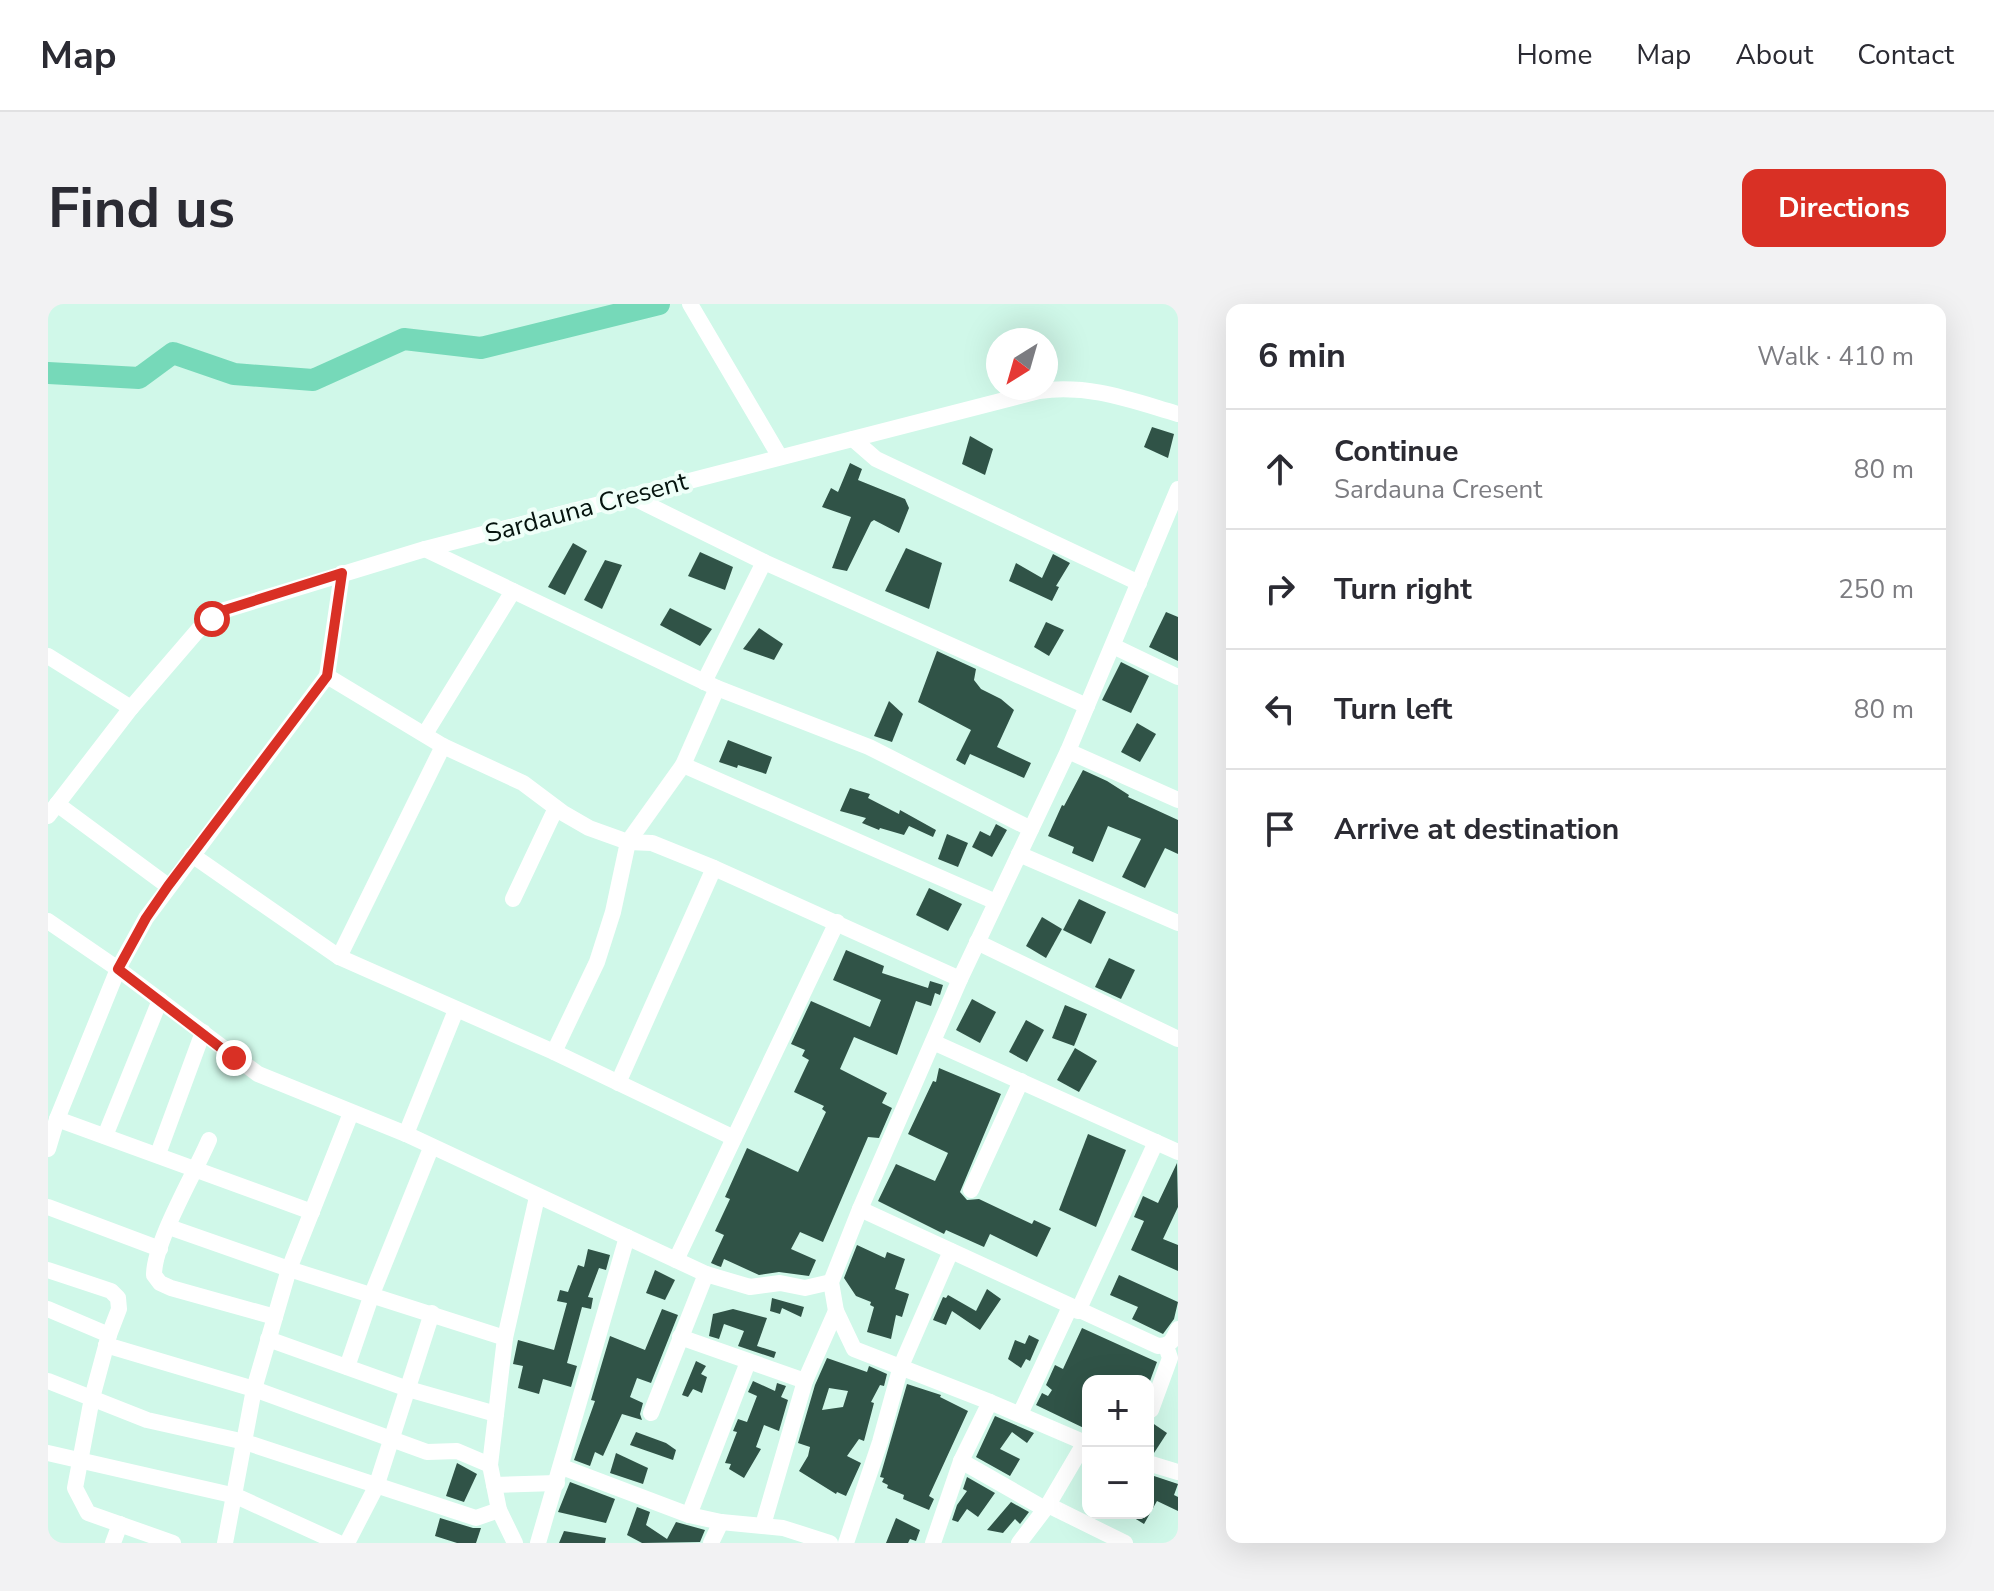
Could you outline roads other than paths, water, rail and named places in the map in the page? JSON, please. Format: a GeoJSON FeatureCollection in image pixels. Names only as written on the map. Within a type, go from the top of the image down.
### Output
{"type":"FeatureCollection","features":[{"type":"Feature","properties":{"kind":"street"},"geometry":{"type":"LineString","coordinates":[[690,304],[780,457]]}},
{"type":"Feature","properties":{"kind":"street","name":"Sardauna Cresent"},"geometry":{"type":"LineString","coordinates":[[52,810],[131,708],[199,629],[225,610],[425,549],[1039,391],[1066,387],[1094,390],[1178,414]]}},
{"type":"Feature","properties":{"kind":"street"},"geometry":{"type":"LineString","coordinates":[[853,439],[876,459],[1139,583]]}},
{"type":"Feature","properties":{"kind":"street"},"geometry":{"type":"LineString","coordinates":[[1082,1441],[854,1349],[836,1311],[831,1282],[960,979],[1068,751],[1178,489]]}},
{"type":"Feature","properties":{"kind":"street"},"geometry":{"type":"LineString","coordinates":[[630,496],[764,562],[1087,706]]}},
{"type":"Feature","properties":{"kind":"street"},"geometry":{"type":"LineString","coordinates":[[425,549],[710,685],[869,747],[1031,829]]}},
{"type":"Feature","properties":{"kind":"street"},"geometry":{"type":"LineString","coordinates":[[554,1052],[597,962],[613,912],[628,842],[683,765],[710,685],[764,562]]}},
{"type":"Feature","properties":{"kind":"street"},"geometry":{"type":"LineString","coordinates":[[48,1149],[57,1119],[118,969],[146,918],[327,676],[342,573]]}},
{"type":"Feature","properties":{"kind":"street"},"geometry":{"type":"LineString","coordinates":[[425,734],[513,591]]}},
{"type":"Feature","properties":{"kind":"street"},"geometry":{"type":"LineString","coordinates":[[1113,646],[1178,677]]}},
{"type":"Feature","properties":{"kind":"street"},"geometry":{"type":"LineString","coordinates":[[48,656],[131,708]]}},
{"type":"Feature","properties":{"kind":"street"},"geometry":{"type":"LineString","coordinates":[[327,676],[443,746],[523,783],[589,828],[628,842],[652,843],[714,868],[960,979]]}},
{"type":"Feature","properties":{"kind":"street"},"geometry":{"type":"LineString","coordinates":[[339,957],[443,746]]}},
{"type":"Feature","properties":{"kind":"street"},"geometry":{"type":"LineString","coordinates":[[1068,751],[1178,800]]}},
{"type":"Feature","properties":{"kind":"street"},"geometry":{"type":"LineString","coordinates":[[683,765],[996,902]]}},
{"type":"Feature","properties":{"kind":"street"},"geometry":{"type":"LineString","coordinates":[[513,899],[556,808]]}},
{"type":"Feature","properties":{"kind":"street"},"geometry":{"type":"LineString","coordinates":[[52,810],[168,886]]}},
{"type":"Feature","properties":{"kind":"street"},"geometry":{"type":"LineString","coordinates":[[1019,854],[1178,923]]}},
{"type":"Feature","properties":{"kind":"street"},"geometry":{"type":"LineString","coordinates":[[192,855],[339,957],[554,1052],[734,1138]]}},
{"type":"Feature","properties":{"kind":"street"},"geometry":{"type":"LineString","coordinates":[[618,1083],[714,868]]}},
{"type":"Feature","properties":{"kind":"street"},"geometry":{"type":"LineString","coordinates":[[48,921],[118,969],[258,1074],[406,1134],[706,1274],[750,1287],[780,1283],[805,1288],[831,1282]]}},
{"type":"Feature","properties":{"kind":"street"},"geometry":{"type":"LineString","coordinates":[[676,1260],[837,922]]}},
{"type":"Feature","properties":{"kind":"street"},"geometry":{"type":"LineString","coordinates":[[977,942],[1178,1039]]}},
{"type":"Feature","properties":{"kind":"street"},"geometry":{"type":"LineString","coordinates":[[105,1136],[160,1000]]}},
{"type":"Feature","properties":{"kind":"street"},"geometry":{"type":"LineString","coordinates":[[406,1134],[456,1010]]}},
{"type":"Feature","properties":{"kind":"street"},"geometry":{"type":"LineString","coordinates":[[158,1154],[203,1032]]}},
{"type":"Feature","properties":{"kind":"street"},"geometry":{"type":"LineString","coordinates":[[933,1042],[1178,1152]]}},
{"type":"Feature","properties":{"kind":"street"},"geometry":{"type":"LineString","coordinates":[[971,1190],[1021,1081]]}},
{"type":"Feature","properties":{"kind":"street"},"geometry":{"type":"LineString","coordinates":[[225,1543],[254,1389],[268,1339],[289,1269],[351,1113]]}},
{"type":"Feature","properties":{"kind":"street"},"geometry":{"type":"LineString","coordinates":[[57,1119],[312,1212]]}},
{"type":"Feature","properties":{"kind":"street"},"geometry":{"type":"LineString","coordinates":[[209,1140],[160,1249],[154,1264],[154,1275],[160,1283],[275,1317]]}},
{"type":"Feature","properties":{"kind":"street"},"geometry":{"type":"LineString","coordinates":[[1020,1414],[1156,1142]]}},
{"type":"Feature","properties":{"kind":"street"},"geometry":{"type":"LineString","coordinates":[[347,1367],[372,1294],[431,1148]]}},
{"type":"Feature","properties":{"kind":"street"},"geometry":{"type":"LineString","coordinates":[[515,1543],[499,1510],[490,1465],[505,1338],[537,1197]]}},
{"type":"Feature","properties":{"kind":"street"},"geometry":{"type":"LineString","coordinates":[[48,1207],[160,1249]]}},
{"type":"Feature","properties":{"kind":"street"},"geometry":{"type":"LineString","coordinates":[[860,1209],[1158,1346],[1172,1342],[1178,1329]]}},
{"type":"Feature","properties":{"kind":"street"},"geometry":{"type":"LineString","coordinates":[[169,1227],[505,1338]]}},
{"type":"Feature","properties":{"kind":"street"},"geometry":{"type":"LineString","coordinates":[[538,1543],[627,1237]]}},
{"type":"Feature","properties":{"kind":"street"},"geometry":{"type":"LineString","coordinates":[[846,1543],[880,1442],[901,1366],[951,1251]]}},
{"type":"Feature","properties":{"kind":"street"},"geometry":{"type":"LineString","coordinates":[[48,1270],[111,1291],[118,1298],[119,1309],[92,1398],[75,1488],[83,1508],[95,1516],[173,1543]]}},
{"type":"Feature","properties":{"kind":"street"},"geometry":{"type":"LineString","coordinates":[[651,1413],[706,1274]]}},
{"type":"Feature","properties":{"kind":"street"},"geometry":{"type":"LineString","coordinates":[[48,1309],[108,1340],[427,1452],[457,1451],[490,1465]]}},
{"type":"Feature","properties":{"kind":"street"},"geometry":{"type":"LineString","coordinates":[[763,1525],[805,1381],[836,1311]]}},
{"type":"Feature","properties":{"kind":"street"},"geometry":{"type":"LineString","coordinates":[[347,1543],[376,1487],[432,1313]]}},
{"type":"Feature","properties":{"kind":"street"},"geometry":{"type":"LineString","coordinates":[[680,1337],[805,1381]]}},
{"type":"Feature","properties":{"kind":"street"},"geometry":{"type":"LineString","coordinates":[[268,1339],[408,1389],[496,1414]]}},
{"type":"Feature","properties":{"kind":"street"},"geometry":{"type":"LineString","coordinates":[[1154,1402],[1170,1358],[1166,1346]]}},
{"type":"Feature","properties":{"kind":"street"},"geometry":{"type":"LineString","coordinates":[[689,1515],[748,1362]]}},
{"type":"Feature","properties":{"kind":"street"},"geometry":{"type":"LineString","coordinates":[[48,1381],[147,1420],[245,1442],[476,1518],[499,1510]]}},
{"type":"Feature","properties":{"kind":"street"},"geometry":{"type":"LineString","coordinates":[[933,1543],[961,1461],[990,1402]]}},
{"type":"Feature","properties":{"kind":"street"},"geometry":{"type":"LineString","coordinates":[[1019,1543],[1084,1447]]}},
{"type":"Feature","properties":{"kind":"street"},"geometry":{"type":"LineString","coordinates":[[48,1453],[236,1496],[339,1543]]}},
{"type":"Feature","properties":{"kind":"street"},"geometry":{"type":"LineString","coordinates":[[961,1461],[1046,1507],[1125,1543]]}},
{"type":"Feature","properties":{"kind":"street"},"geometry":{"type":"LineString","coordinates":[[1154,1465],[1178,1472]]}},
{"type":"Feature","properties":{"kind":"street"},"geometry":{"type":"LineString","coordinates":[[494,1485],[559,1475],[689,1515],[721,1522],[783,1528],[830,1543]]}},
{"type":"Feature","properties":{"kind":"street"},"geometry":{"type":"LineString","coordinates":[[711,1543],[721,1522]]}},
{"type":"Feature","properties":{"kind":"street"},"geometry":{"type":"LineString","coordinates":[[113,1543],[120,1524]]}},
{"type":"Feature","properties":{"kind":"waterway"},"geometry":{"type":"LineString","coordinates":[[48,373],[139,378],[173,353],[234,374],[313,380],[404,339],[481,348],[659,304]]}}]}
